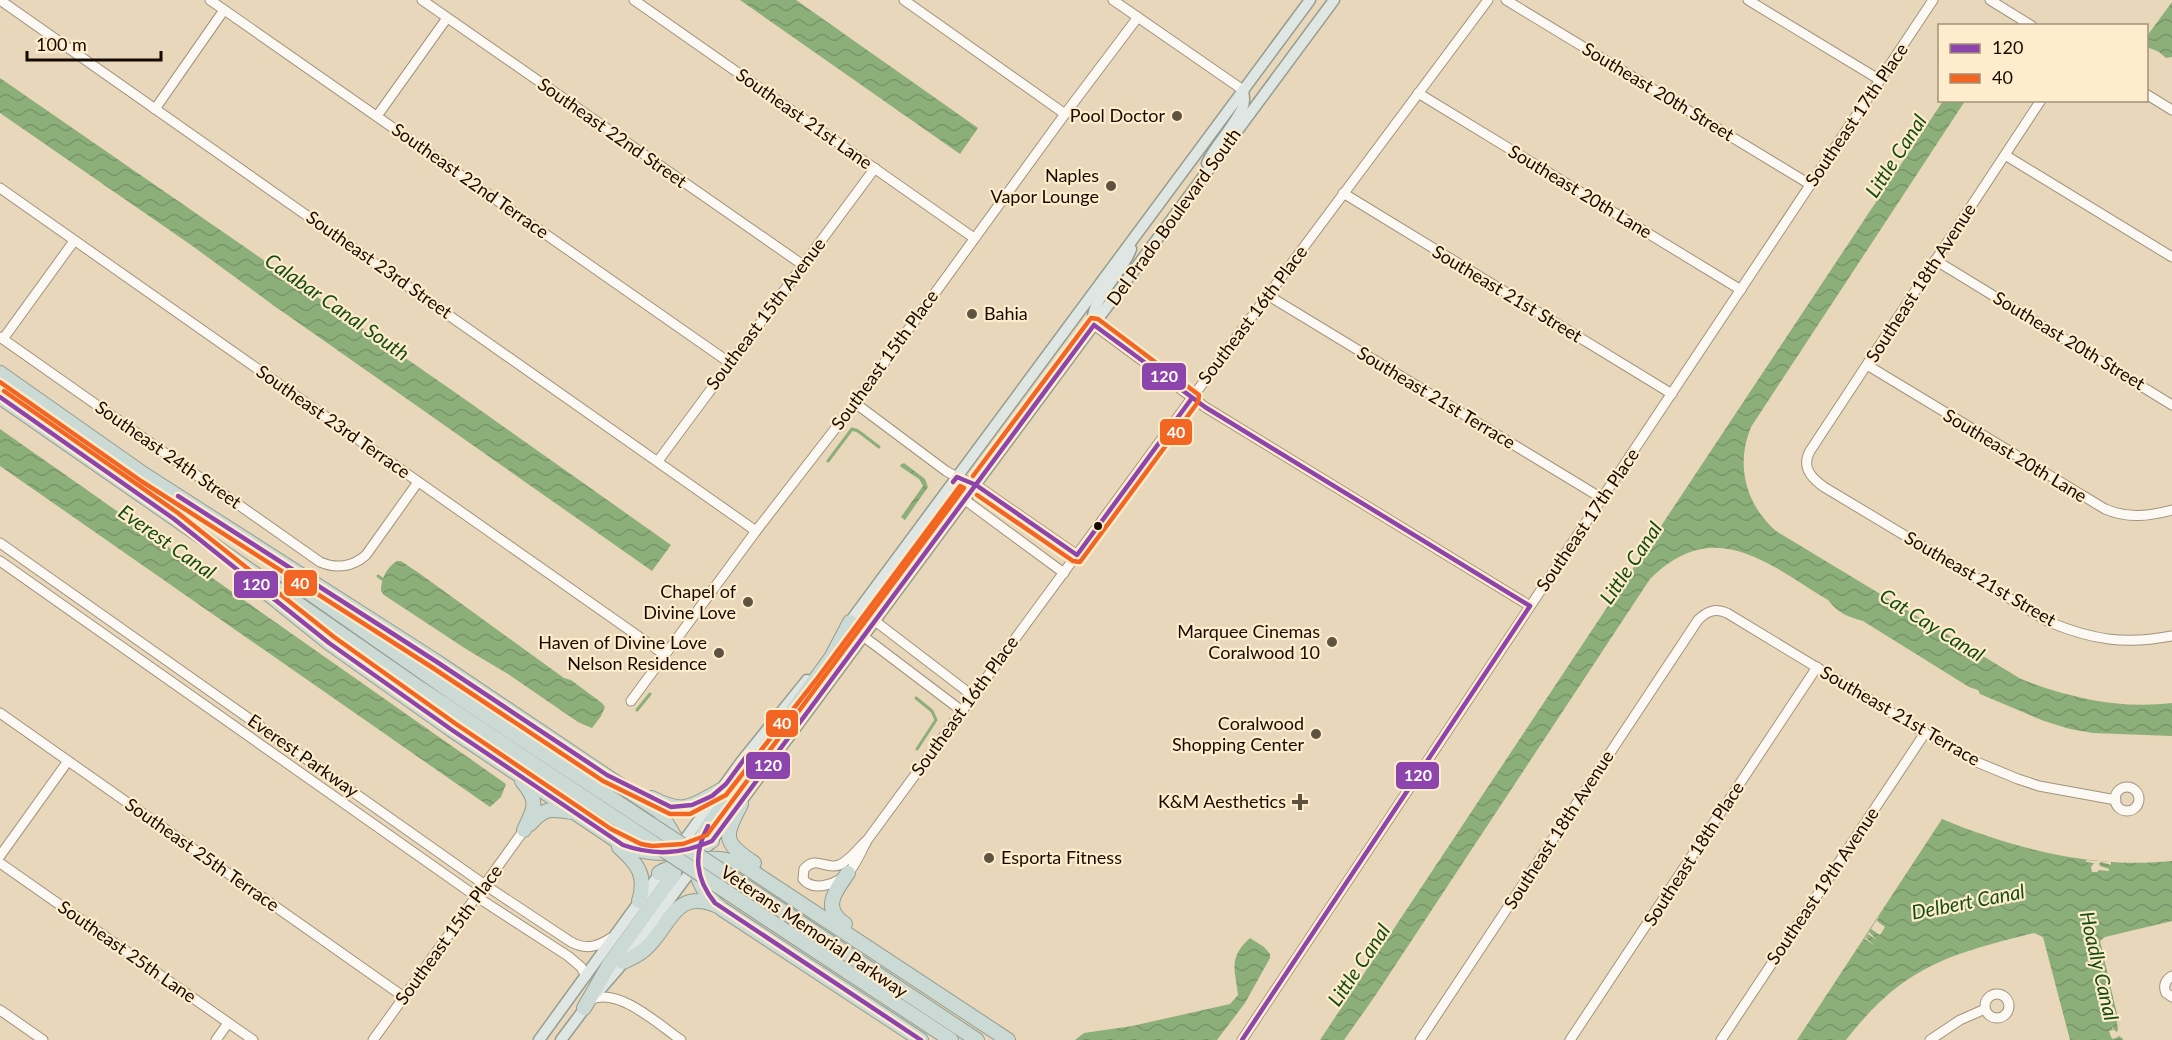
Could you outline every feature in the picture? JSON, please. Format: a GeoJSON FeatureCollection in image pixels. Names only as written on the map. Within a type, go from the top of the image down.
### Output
{"type":"FeatureCollection","features":[{"type":"Feature","properties":{"kind":"highway","name":"Veterans Memorial Parkway"},"geometry":{"type":"LineString","coordinates":[[0,373],[382,645],[977,1040]]}},
{"type":"Feature","properties":{"kind":"highway","name":"Veterans Memorial Parkway"},"geometry":{"type":"LineString","coordinates":[[0,397],[415,685],[951,1040]]}},
{"type":"Feature","properties":{"kind":"highway"},"geometry":{"type":"LineString","coordinates":[[145,475],[437,662],[660,812],[672,831],[676,855],[671,880],[610,963],[588,1003]]}},
{"type":"Feature","properties":{"kind":"highway"},"geometry":{"type":"LineString","coordinates":[[174,519],[329,643],[607,835],[638,851],[722,859],[734,861],[748,868],[1008,1040]]}},
{"type":"Feature","properties":{"kind":"highway"},"geometry":{"type":"LineString","coordinates":[[722,909],[705,891],[697,875],[697,858],[708,826],[831,658],[850,622]]}},
{"type":"Feature","properties":{"kind":"highway"},"geometry":{"type":"LineString","coordinates":[[512,770],[534,800],[531,815],[524,830]]}},
{"type":"Feature","properties":{"kind":"highway"},"geometry":{"type":"LineString","coordinates":[[607,775],[671,807],[693,806],[721,790]]}},
{"type":"Feature","properties":{"kind":"highway"},"geometry":{"type":"LineString","coordinates":[[591,824],[620,832],[629,829],[640,814],[639,803],[607,775]]}},
{"type":"Feature","properties":{"kind":"highway"},"geometry":{"type":"LineString","coordinates":[[741,804],[730,828],[729,839],[732,847],[804,898],[823,918]]}},
{"type":"Feature","properties":{"kind":"highway"},"geometry":{"type":"LineString","coordinates":[[524,830],[536,817],[546,811],[575,813]]}},
{"type":"Feature","properties":{"kind":"highway"},"geometry":{"type":"LineString","coordinates":[[607,835],[636,863],[643,883],[639,901]]}},
{"type":"Feature","properties":{"kind":"highway"},"geometry":{"type":"LineString","coordinates":[[697,858],[712,841]]}},
{"type":"Feature","properties":{"kind":"highway"},"geometry":{"type":"LineString","coordinates":[[659,873],[676,855]]}},
{"type":"Feature","properties":{"kind":"highway"},"geometry":{"type":"LineString","coordinates":[[848,873],[833,896],[832,903],[838,920],[891,954],[917,981]]}},
{"type":"Feature","properties":{"kind":"highway"},"geometry":{"type":"LineString","coordinates":[[748,926],[735,907],[743,888],[758,881],[781,890]]}},
{"type":"Feature","properties":{"kind":"highway"},"geometry":{"type":"LineString","coordinates":[[623,962],[646,949],[681,905],[701,901],[722,909],[921,1040]]}},
{"type":"Feature","properties":{"kind":"highway"},"geometry":{"type":"LineString","coordinates":[[764,937],[782,957],[890,1029],[901,1040]]}},
{"type":"Feature","properties":{"kind":"highway"},"geometry":{"type":"LineString","coordinates":[[981,1022],[1016,1040]]}},
{"type":"Feature","properties":{"kind":"main road","name":"Del Prado Boulevard South"},"geometry":{"type":"LineString","coordinates":[[676,855],[721,790],[810,676],[1310,0]]}},
{"type":"Feature","properties":{"kind":"main road","name":"Del Prado Boulevard South"},"geometry":{"type":"LineString","coordinates":[[712,841],[1334,0]]}},
{"type":"Feature","properties":{"kind":"main road"},"geometry":{"type":"LineString","coordinates":[[1201,180],[1211,154],[1242,110],[1243,90]]}},
{"type":"Feature","properties":{"kind":"main road"},"geometry":{"type":"LineString","coordinates":[[1094,325],[1092,316],[1097,301],[1123,267],[1135,237]]}},
{"type":"Feature","properties":{"kind":"main road"},"geometry":{"type":"LineString","coordinates":[[561,1040],[588,1003],[623,962],[697,858]]}},
{"type":"Feature","properties":{"kind":"main road"},"geometry":{"type":"LineString","coordinates":[[539,1040],[659,873]]}},
{"type":"Feature","properties":{"kind":"street","name":"Southeast 23rd Street"},"geometry":{"type":"LineString","coordinates":[[0,0],[756,531]]}},
{"type":"Feature","properties":{"kind":"street","name":"Southeast 22nd Terrace"},"geometry":{"type":"LineString","coordinates":[[210,0],[730,363]]}},
{"type":"Feature","properties":{"kind":"street","name":"Southeast 22nd Street"},"geometry":{"type":"LineString","coordinates":[[422,0],[803,265]]}},
{"type":"Feature","properties":{"kind":"street","name":"Southeast 21st Lane"},"geometry":{"type":"LineString","coordinates":[[634,0],[974,238]]}},
{"type":"Feature","properties":{"kind":"street"},"geometry":{"type":"LineString","coordinates":[[904,0],[1065,114]]}},
{"type":"Feature","properties":{"kind":"street"},"geometry":{"type":"LineString","coordinates":[[1113,0],[1243,90]]}},
{"type":"Feature","properties":{"kind":"street","name":"Southeast 16th Place"},"geometry":{"type":"LineString","coordinates":[[848,873],[819,886],[806,882],[802,875],[806,866],[814,862],[833,866],[843,863],[868,839],[1488,0]]}},
{"type":"Feature","properties":{"kind":"street","name":"Southeast 20th Street"},"geometry":{"type":"LineString","coordinates":[[1506,0],[1811,185]]}},
{"type":"Feature","properties":{"kind":"street"},"geometry":{"type":"LineString","coordinates":[[1748,0],[1880,80]]}},
{"type":"Feature","properties":{"kind":"street","name":"Southeast 17th Place"},"geometry":{"type":"LineString","coordinates":[[1242,1040],[1933,0]]}},
{"type":"Feature","properties":{"kind":"street"},"geometry":{"type":"LineString","coordinates":[[1990,0],[2029,24]]}},
{"type":"Feature","properties":{"kind":"street"},"geometry":{"type":"LineString","coordinates":[[2002,0],[2034,24]]}},
{"type":"Feature","properties":{"kind":"street"},"geometry":{"type":"LineString","coordinates":[[155,109],[224,10]]}},
{"type":"Feature","properties":{"kind":"street","name":"Southeast 15th Place"},"geometry":{"type":"LineString","coordinates":[[631,701],[756,531],[855,403],[1138,17]]}},
{"type":"Feature","properties":{"kind":"street"},"geometry":{"type":"LineString","coordinates":[[377,116],[447,18]]}},
{"type":"Feature","properties":{"kind":"street","name":"Southeast 20th Lane"},"geometry":{"type":"LineString","coordinates":[[1418,93],[1741,290]]}},
{"type":"Feature","properties":{"kind":"street"},"geometry":{"type":"LineString","coordinates":[[2148,95],[2169,108],[2172,96]]}},
{"type":"Feature","properties":{"kind":"street","name":"Southeast 18th Avenue"},"geometry":{"type":"LineString","coordinates":[[1807,469],[1806,460],[1810,451],[2040,102]]}},
{"type":"Feature","properties":{"kind":"street"},"geometry":{"type":"LineString","coordinates":[[2005,155],[2172,257]]}},
{"type":"Feature","properties":{"kind":"street","name":"Southeast 15th Avenue"},"geometry":{"type":"LineString","coordinates":[[658,461],[875,168]]}},
{"type":"Feature","properties":{"kind":"street","name":"Southeast 23rd Terrace"},"geometry":{"type":"LineString","coordinates":[[0,188],[665,655]]}},
{"type":"Feature","properties":{"kind":"street","name":"Southeast 21st Street"},"geometry":{"type":"LineString","coordinates":[[1343,194],[1672,394]]}},
{"type":"Feature","properties":{"kind":"street"},"geometry":{"type":"LineString","coordinates":[[1,338],[74,240]]}},
{"type":"Feature","properties":{"kind":"street","name":"Southeast 20th Street"},"geometry":{"type":"LineString","coordinates":[[1935,260],[2172,405]]}},
{"type":"Feature","properties":{"kind":"street","name":"Southeast 21st Terrace"},"geometry":{"type":"LineString","coordinates":[[1269,296],[1603,499]]}},
{"type":"Feature","properties":{"kind":"street"},"geometry":{"type":"LineString","coordinates":[[1094,325],[1192,398],[1530,606]]}},
{"type":"Feature","properties":{"kind":"street","name":"Southeast 24th Street"},"geometry":{"type":"LineString","coordinates":[[1,338],[320,562],[338,567],[354,563],[366,555],[418,482]]}},
{"type":"Feature","properties":{"kind":"street","name":"Southeast 20th Lane"},"geometry":{"type":"LineString","coordinates":[[1867,365],[2105,509],[2123,515],[2137,516],[2172,510]]}},
{"type":"Feature","properties":{"kind":"street"},"geometry":{"type":"LineString","coordinates":[[855,403],[957,477],[976,485],[1077,555]]}},
{"type":"Feature","properties":{"kind":"street","name":"Southeast 21st Street"},"geometry":{"type":"LineString","coordinates":[[1807,469],[1812,477],[1824,487],[2049,622],[2120,642],[2172,636]]}},
{"type":"Feature","properties":{"kind":"street"},"geometry":{"type":"LineString","coordinates":[[957,477],[965,500],[1064,573]]}},
{"type":"Feature","properties":{"kind":"street","name":"Everest Parkway"},"geometry":{"type":"LineString","coordinates":[[0,543],[485,885],[576,945],[593,947],[611,938]]}},
{"type":"Feature","properties":{"kind":"street","name":"Everest Parkway"},"geometry":{"type":"LineString","coordinates":[[0,561],[477,897],[568,956],[581,967],[586,976]]}},
{"type":"Feature","properties":{"kind":"street","name":"Southeast 21st Terrace"},"geometry":{"type":"LineString","coordinates":[[1698,620],[1709,611],[1723,611],[1979,763],[2018,779],[2053,789],[2116,800]]}},
{"type":"Feature","properties":{"kind":"street","name":"Southeast 18th Avenue"},"geometry":{"type":"LineString","coordinates":[[1420,1040],[1698,620]]}},
{"type":"Feature","properties":{"kind":"street"},"geometry":{"type":"LineString","coordinates":[[875,621],[973,696]]}},
{"type":"Feature","properties":{"kind":"street"},"geometry":{"type":"LineString","coordinates":[[863,636],[962,711]]}},
{"type":"Feature","properties":{"kind":"street","name":"Southeast 18th Place"},"geometry":{"type":"LineString","coordinates":[[1570,1040],[1817,667]]}},
{"type":"Feature","properties":{"kind":"street"},"geometry":{"type":"LineString","coordinates":[[222,717],[231,705]]}},
{"type":"Feature","properties":{"kind":"street","name":"Southeast 25th Terrace"},"geometry":{"type":"LineString","coordinates":[[0,713],[404,997]]}},
{"type":"Feature","properties":{"kind":"street","name":"Southeast 19th Avenue"},"geometry":{"type":"LineString","coordinates":[[1721,1040],[1925,733]]}},
{"type":"Feature","properties":{"kind":"street"},"geometry":{"type":"LineString","coordinates":[[0,856],[68,761]]}},
{"type":"Feature","properties":{"kind":"street","name":"Southeast 15th Place"},"geometry":{"type":"LineString","coordinates":[[373,1040],[524,830]]}},
{"type":"Feature","properties":{"kind":"street"},"geometry":{"type":"LineString","coordinates":[[848,873],[868,839]]}},
{"type":"Feature","properties":{"kind":"street","name":"Southeast 25th Lane"},"geometry":{"type":"LineString","coordinates":[[0,863],[253,1040]]}},
{"type":"Feature","properties":{"kind":"street"},"geometry":{"type":"LineString","coordinates":[[2172,976],[2167,979],[2164,986],[2166,993],[2172,997]]}},
{"type":"Feature","properties":{"kind":"street"},"geometry":{"type":"LineString","coordinates":[[588,1003],[604,996],[617,998],[634,1007],[681,1040]]}},
{"type":"Feature","properties":{"kind":"street"},"geometry":{"type":"LineString","coordinates":[[1930,1040],[1960,1020],[1985,1009]]}},
{"type":"Feature","properties":{"kind":"street"},"geometry":{"type":"LineString","coordinates":[[0,1010],[43,1040]]}},
{"type":"Feature","properties":{"kind":"street"},"geometry":{"type":"LineString","coordinates":[[216,1040],[228,1023]]}},
{"type":"Feature","properties":{"kind":"water"},"geometry":{"type":"Polygon","coordinates":[[[740,0],[796,0],[978,128],[960,154],[740,0]]]}},
{"type":"Feature","properties":{"kind":"water"},"geometry":{"type":"Polygon","coordinates":[[[2172,2],[2172,57],[2166,58],[2148,47],[2148,35],[2172,2]]]}},
{"type":"Feature","properties":{"kind":"water"},"geometry":{"type":"Polygon","coordinates":[[[0,78],[456,393],[671,545],[652,571],[0,113],[0,78]]]}},
{"type":"Feature","properties":{"kind":"water"},"geometry":{"type":"Polygon","coordinates":[[[1942,102],[1964,102],[1751,427],[1744,456],[1746,484],[1757,509],[1776,531],[2021,679],[2076,697],[2114,703],[2172,703],[2172,736],[2093,733],[2044,721],[1980,694],[1978,690],[1969,687],[1863,621],[1844,614],[1828,600],[1762,560],[1740,552],[1718,548],[1696,550],[1674,560],[1650,579],[1344,1040],[1320,1040],[1942,102]]]}},
{"type":"Feature","properties":{"kind":"water"},"geometry":{"type":"Polygon","coordinates":[[[0,429],[506,784],[501,797],[490,807],[0,466],[0,429]]]}},
{"type":"Feature","properties":{"kind":"water"},"geometry":{"type":"Polygon","coordinates":[[[904,463],[925,479],[928,487],[905,520],[901,517],[923,486],[919,479],[901,467],[900,465],[904,463]]]}},
{"type":"Feature","properties":{"kind":"water"},"geometry":{"type":"Polygon","coordinates":[[[397,561],[401,561],[419,573],[602,703],[605,707],[592,728],[578,722],[508,674],[384,595],[381,591],[383,578],[387,570],[397,561]]]}},
{"type":"Feature","properties":{"kind":"water"},"geometry":{"type":"Polygon","coordinates":[[[1942,819],[2026,848],[2055,854],[2113,862],[2172,861],[2172,921],[2105,937],[2100,941],[2123,1040],[2070,1040],[2043,937],[2034,933],[1951,957],[1928,967],[1887,996],[1846,1040],[1797,1040],[1942,819]]]}},
{"type":"Feature","properties":{"kind":"water"},"geometry":{"type":"Polygon","coordinates":[[[1250,938],[1264,947],[1270,954],[1270,958],[1245,1003],[1217,1040],[1075,1040],[1084,1033],[1132,1026],[1230,1004],[1238,995],[1236,958],[1238,952],[1250,938]]]}},
{"type":"Feature","properties":{"kind":"pier"},"geometry":{"type":"Polygon","coordinates":[[[2086,860],[2111,862],[2111,865],[2101,862],[2099,864],[2109,871],[2092,872],[2091,867],[2094,863],[2086,862],[2086,860]]]}},
{"type":"Feature","properties":{"kind":"pier"},"geometry":{"type":"Polygon","coordinates":[[[1879,916],[1877,921],[1885,927],[1880,935],[1871,929],[1869,932],[1877,940],[1868,934],[1866,938],[1874,945],[1865,939],[1862,943],[1879,916]]]}},
{"type":"Feature","properties":{"kind":"pier"},"geometry":{"type":"Polygon","coordinates":[[[2116,1016],[2126,1037],[2121,1038],[2120,1036],[2113,1039],[2111,1037],[2109,1031],[2113,1030],[2111,1024],[2117,1032],[2118,1029],[2116,1016]]]}},
{"type":"Feature","properties":{"kind":"waterway"},"geometry":{"type":"LineString","coordinates":[[828,461],[852,429],[879,447]]}},
{"type":"Feature","properties":{"kind":"waterway"},"geometry":{"type":"LineString","coordinates":[[378,576],[382,579]]}},
{"type":"Feature","properties":{"kind":"waterway"},"geometry":{"type":"LineString","coordinates":[[637,710],[650,694]]}},
{"type":"Feature","properties":{"kind":"waterway"},"geometry":{"type":"LineString","coordinates":[[916,698],[932,711],[936,720],[917,749]]}},
{"type":"Feature","properties":{"kind":"transit line","name":"40"},"geometry":{"type":"LineString","coordinates":[[973,476],[1091,318],[1098,319],[1199,395],[1198,402],[1080,562],[1073,561],[977,495]]}},
{"type":"Feature","properties":{"kind":"transit line","name":"120"},"geometry":{"type":"LineString","coordinates":[[0,397],[174,519],[329,643],[452,730],[623,845],[646,851],[668,852],[690,849],[712,841],[1094,325],[1205,407],[1530,606],[1242,1040]]}},
{"type":"Feature","properties":{"kind":"transit line","name":"40"},"geometry":{"type":"LineString","coordinates":[[0,382],[141,481],[433,668],[603,781],[670,814],[690,814],[726,795],[816,680],[960,486],[964,488],[707,835],[683,844],[652,846],[641,844],[611,829],[456,724],[334,637],[178,513],[4,391]]}},
{"type":"Feature","properties":{"kind":"transit line","name":"120"},"geometry":{"type":"LineString","coordinates":[[953,482],[957,477],[976,485],[1077,555],[1192,398]]}},
{"type":"Feature","properties":{"kind":"transit line","name":"120"},"geometry":{"type":"LineString","coordinates":[[178,496],[437,662],[607,775],[671,807],[692,805],[712,796],[726,784],[748,754]]}},
{"type":"Feature","properties":{"kind":"transit line","name":"120"},"geometry":{"type":"LineString","coordinates":[[708,826],[700,846],[698,866],[703,884],[715,903],[921,1040]]}},
{"type":"Feature","properties":{"kind":"place","name":"Pool Doctor"},"geometry":{"type":"Point","coordinates":[1177,116]}},
{"type":"Feature","properties":{"kind":"place","name":"Naples Vapor Lounge"},"geometry":{"type":"Point","coordinates":[1111,186]}},
{"type":"Feature","properties":{"kind":"place","name":"Bahia"},"geometry":{"type":"Point","coordinates":[972,314]}},
{"type":"Feature","properties":{"kind":"place","name":"Chapel of Divine Love"},"geometry":{"type":"Point","coordinates":[748,602]}},
{"type":"Feature","properties":{"kind":"place","name":"Marquee Cinemas Coralwood 10"},"geometry":{"type":"Point","coordinates":[1332,642]}},
{"type":"Feature","properties":{"kind":"place","name":"Haven of Divine Love Nelson Residence"},"geometry":{"type":"Point","coordinates":[719,653]}},
{"type":"Feature","properties":{"kind":"place","name":"Coralwood Shopping Center"},"geometry":{"type":"Point","coordinates":[1316,734]}},
{"type":"Feature","properties":{"kind":"place","name":"K&M Aesthetics"},"geometry":{"type":"Point","coordinates":[1300,802]}},
{"type":"Feature","properties":{"kind":"place","name":"Esporta Fitness"},"geometry":{"type":"Point","coordinates":[989,858]}},
{"type":"Feature","properties":{"kind":"water label","name":"Little Canal"},"geometry":{"type":"Point","coordinates":[1896,156]}},
{"type":"Feature","properties":{"kind":"water label","name":"Calabar Canal South"},"geometry":{"type":"Point","coordinates":[337,307]}},
{"type":"Feature","properties":{"kind":"water label","name":"Everest Canal"},"geometry":{"type":"Point","coordinates":[167,542]}},
{"type":"Feature","properties":{"kind":"water label","name":"Little Canal"},"geometry":{"type":"Point","coordinates":[1631,563]}},
{"type":"Feature","properties":{"kind":"water label","name":"Cat Cay Canal"},"geometry":{"type":"Point","coordinates":[1932,625]}},
{"type":"Feature","properties":{"kind":"water label","name":"Delbert Canal"},"geometry":{"type":"Point","coordinates":[1968,902]}},
{"type":"Feature","properties":{"kind":"water label","name":"Little Canal"},"geometry":{"type":"Point","coordinates":[1359,965]}},
{"type":"Feature","properties":{"kind":"water label","name":"Hoadly Canal"},"geometry":{"type":"Point","coordinates":[2099,966]}}]}
